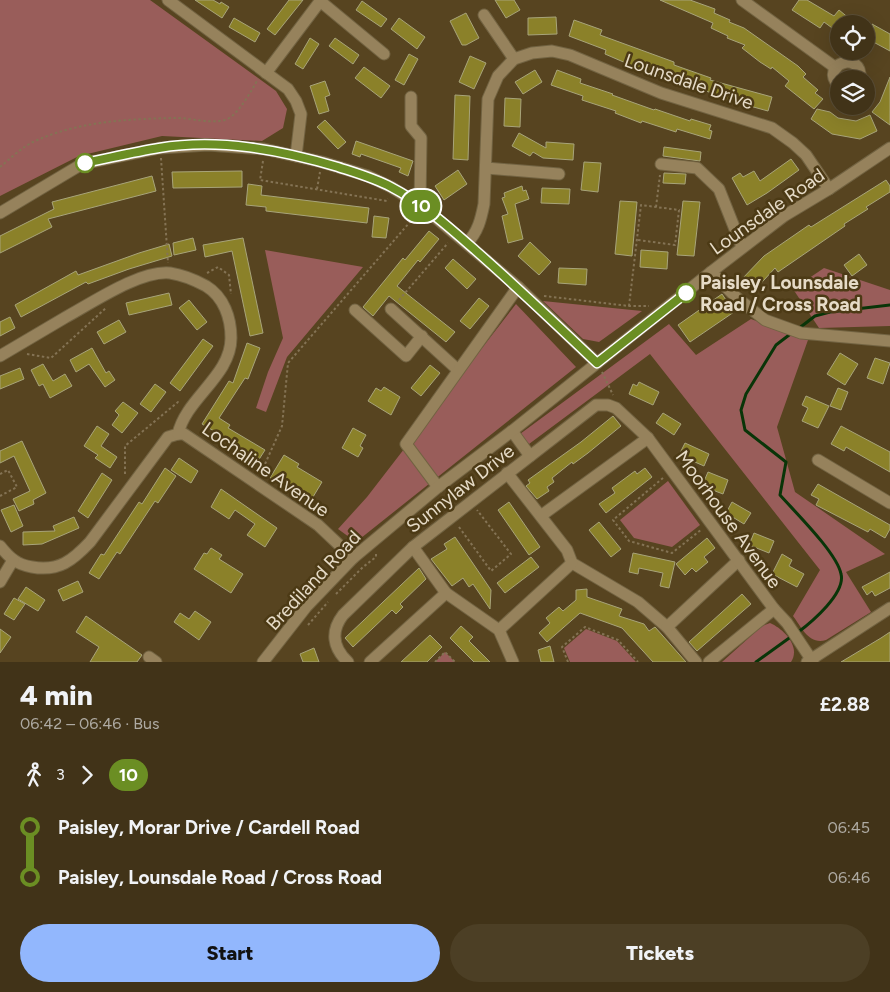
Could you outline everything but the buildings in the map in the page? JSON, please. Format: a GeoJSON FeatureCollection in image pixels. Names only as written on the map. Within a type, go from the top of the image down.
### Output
{"type":"FeatureCollection","features":[{"type":"Feature","properties":{"kind":"street"},"geometry":{"type":"LineString","coordinates":[[168,0],[288,89],[296,101],[301,114],[296,156]]}},
{"type":"Feature","properties":{"kind":"street"},"geometry":{"type":"LineString","coordinates":[[742,0],[836,68],[844,62],[854,64],[859,70]]}},
{"type":"Feature","properties":{"kind":"street"},"geometry":{"type":"LineString","coordinates":[[264,72],[320,1],[384,54]]}},
{"type":"Feature","properties":{"kind":"street"},"geometry":{"type":"LineString","coordinates":[[468,243],[481,220],[486,168],[488,99],[498,76],[514,59],[484,15]]}},
{"type":"Feature","properties":{"kind":"street","name":"Lounsdale Drive"},"geometry":{"type":"LineString","coordinates":[[514,59],[532,53],[552,51],[561,53],[661,93],[772,128],[794,142],[806,155],[829,189]]}},
{"type":"Feature","properties":{"kind":"street"},"geometry":{"type":"LineString","coordinates":[[411,97],[411,126],[421,138],[422,206]]}},
{"type":"Feature","properties":{"kind":"street"},"geometry":{"type":"LineString","coordinates":[[0,213],[82,164],[160,148],[208,145],[264,149],[322,162],[368,176],[391,187],[422,206],[468,243],[597,363]]}},
{"type":"Feature","properties":{"kind":"street","name":"Lounsdale Road"},"geometry":{"type":"LineString","coordinates":[[597,363],[742,247],[784,216],[829,189],[890,148]]}},
{"type":"Feature","properties":{"kind":"street"},"geometry":{"type":"LineString","coordinates":[[661,164],[697,168],[719,189],[742,247]]}},
{"type":"Feature","properties":{"kind":"street"},"geometry":{"type":"LineString","coordinates":[[486,168],[559,174]]}},
{"type":"Feature","properties":{"kind":"street"},"geometry":{"type":"LineString","coordinates":[[711,272],[765,320],[801,332],[890,340]]}},
{"type":"Feature","properties":{"kind":"street"},"geometry":{"type":"LineString","coordinates":[[0,546],[13,560],[42,569],[50,569],[75,557],[90,542],[168,437],[178,434],[180,425],[194,403],[220,369],[228,353],[231,339],[228,310],[212,290],[193,279],[169,273],[145,277],[112,290],[4,354]]}},
{"type":"Feature","properties":{"kind":"street"},"geometry":{"type":"LineString","coordinates":[[438,487],[406,444],[518,288]]}},
{"type":"Feature","properties":{"kind":"street"},"geometry":{"type":"LineString","coordinates":[[391,309],[458,370]]}},
{"type":"Feature","properties":{"kind":"street"},"geometry":{"type":"LineString","coordinates":[[355,310],[406,356],[422,336]]}},
{"type":"Feature","properties":{"kind":"street","name":"Brediland Road"},"geometry":{"type":"LineString","coordinates":[[263,662],[306,607],[353,558],[438,487],[512,432],[597,363]]}},
{"type":"Feature","properties":{"kind":"street","name":"Sunnylaw Drive"},"geometry":{"type":"LineString","coordinates":[[348,662],[334,642],[335,628],[343,615],[413,547],[596,405],[608,405]]}},
{"type":"Feature","properties":{"kind":"street","name":"Moorhouse Avenue"},"geometry":{"type":"LineString","coordinates":[[608,405],[616,408],[648,438],[774,609],[799,639],[811,661]]}},
{"type":"Feature","properties":{"kind":"street"},"geometry":{"type":"LineString","coordinates":[[512,432],[530,456]]}},
{"type":"Feature","properties":{"kind":"street","name":"Lochaline Avenue"},"geometry":{"type":"LineString","coordinates":[[178,434],[184,434],[318,525],[353,558]]}},
{"type":"Feature","properties":{"kind":"street"},"geometry":{"type":"LineString","coordinates":[[542,515],[648,438]]}},
{"type":"Feature","properties":{"kind":"street"},"geometry":{"type":"LineString","coordinates":[[818,460],[890,503]]}},
{"type":"Feature","properties":{"kind":"street"},"geometry":{"type":"LineString","coordinates":[[507,473],[542,515],[567,550],[572,562],[638,602],[667,627],[696,662]]}},
{"type":"Feature","properties":{"kind":"street"},"geometry":{"type":"LineString","coordinates":[[413,547],[446,593],[499,630],[513,662]]}},
{"type":"Feature","properties":{"kind":"street"},"geometry":{"type":"LineString","coordinates":[[0,582],[13,560]]}},
{"type":"Feature","properties":{"kind":"street"},"geometry":{"type":"LineString","coordinates":[[667,627],[739,560]]}},
{"type":"Feature","properties":{"kind":"street"},"geometry":{"type":"LineString","coordinates":[[499,630],[572,562]]}},
{"type":"Feature","properties":{"kind":"street"},"geometry":{"type":"LineString","coordinates":[[370,662],[446,593]]}},
{"type":"Feature","properties":{"kind":"street"},"geometry":{"type":"LineString","coordinates":[[811,661],[890,608]]}},
{"type":"Feature","properties":{"kind":"street"},"geometry":{"type":"LineString","coordinates":[[709,662],[774,609]]}},
{"type":"Feature","properties":{"kind":"path"},"geometry":{"type":"LineString","coordinates":[[0,167],[32,142],[70,129],[124,119],[180,118],[211,121],[227,120],[250,93],[264,72]]}},
{"type":"Feature","properties":{"kind":"path"},"geometry":{"type":"LineString","coordinates":[[160,148],[169,273]]}},
{"type":"Feature","properties":{"kind":"path"},"geometry":{"type":"LineString","coordinates":[[264,149],[260,180],[387,201],[391,187]]}},
{"type":"Feature","properties":{"kind":"path"},"geometry":{"type":"LineString","coordinates":[[317,189],[322,162]]}},
{"type":"Feature","properties":{"kind":"path"},"geometry":{"type":"LineString","coordinates":[[656,207],[661,164]]}},
{"type":"Feature","properties":{"kind":"path"},"geometry":{"type":"LineString","coordinates":[[629,306],[642,205],[679,210],[675,245],[638,240]]}},
{"type":"Feature","properties":{"kind":"path"},"geometry":{"type":"LineString","coordinates":[[256,484],[282,426],[288,363],[422,206]]}},
{"type":"Feature","properties":{"kind":"path"},"geometry":{"type":"LineString","coordinates":[[391,309],[456,234]]}},
{"type":"Feature","properties":{"kind":"path"},"geometry":{"type":"LineString","coordinates":[[4,354],[51,358],[111,304],[112,290]]}},
{"type":"Feature","properties":{"kind":"path"},"geometry":{"type":"LineString","coordinates":[[544,296],[629,306],[670,306]]}},
{"type":"Feature","properties":{"kind":"path"},"geometry":{"type":"LineString","coordinates":[[597,363],[615,399],[608,405]]}},
{"type":"Feature","properties":{"kind":"path"},"geometry":{"type":"LineString","coordinates":[[125,476],[125,446],[178,402],[194,403]]}},
{"type":"Feature","properties":{"kind":"path"},"geometry":{"type":"LineString","coordinates":[[0,474],[8,470],[17,487],[0,496]]}},
{"type":"Feature","properties":{"kind":"path"},"geometry":{"type":"LineString","coordinates":[[672,470],[613,520],[629,541],[672,553],[710,522]]}},
{"type":"Feature","properties":{"kind":"path"},"geometry":{"type":"LineString","coordinates":[[451,517],[491,570],[510,554],[470,502]]}},
{"type":"Feature","properties":{"kind":"path"},"geometry":{"type":"LineString","coordinates":[[305,628],[363,566],[376,557],[379,536]]}},
{"type":"Feature","properties":{"kind":"path"},"geometry":{"type":"LineString","coordinates":[[568,662],[562,647],[585,627],[618,640],[638,662]]}},
{"type":"Feature","properties":{"kind":"path"},"geometry":{"type":"LineString","coordinates":[[435,662],[445,652],[455,662]]}},
{"type":"Feature","properties":{"kind":"shaded area"},"geometry":{"type":"Polygon","coordinates":[[[0,0],[150,0],[276,91],[287,109],[283,128],[262,141],[162,136],[79,156],[0,196],[0,0]]]}},
{"type":"Feature","properties":{"kind":"shaded area"},"geometry":{"type":"Polygon","coordinates":[[[265,250],[363,267],[287,357],[266,412],[256,408],[268,372],[283,338],[265,250]]]}},
{"type":"Feature","properties":{"kind":"shaded area"},"geometry":{"type":"Polygon","coordinates":[[[824,268],[890,290],[890,326],[819,328],[793,289],[824,268]]]}},
{"type":"Feature","properties":{"kind":"shaded area"},"geometry":{"type":"Polygon","coordinates":[[[543,301],[642,311],[599,342],[583,339],[543,301]]]}},
{"type":"Feature","properties":{"kind":"shaded area"},"geometry":{"type":"Polygon","coordinates":[[[516,304],[576,367],[356,542],[338,529],[367,497],[516,304]]]}},
{"type":"Feature","properties":{"kind":"shaded area"},"geometry":{"type":"Polygon","coordinates":[[[751,319],[808,340],[777,427],[795,492],[885,554],[846,572],[871,612],[826,640],[820,641],[810,638],[793,616],[820,570],[650,354],[529,444],[520,434],[669,324],[696,355],[751,319]]]}},
{"type":"Feature","properties":{"kind":"shaded area"},"geometry":{"type":"Polygon","coordinates":[[[668,481],[700,525],[672,547],[634,538],[620,520],[668,481]]]}},
{"type":"Feature","properties":{"kind":"shaded area"},"geometry":{"type":"Polygon","coordinates":[[[770,623],[790,639],[794,650],[791,662],[722,662],[762,626],[770,623]]]}},
{"type":"Feature","properties":{"kind":"shaded area"},"geometry":{"type":"Polygon","coordinates":[[[586,629],[617,641],[636,662],[570,662],[564,648],[586,629]]]}},
{"type":"Feature","properties":{"kind":"shaded area"},"geometry":{"type":"Polygon","coordinates":[[[445,652],[455,662],[435,662],[445,652]]]}},
{"type":"Feature","properties":{"kind":"waterway"},"geometry":{"type":"LineString","coordinates":[[798,329],[815,316],[830,312],[890,305]]}},
{"type":"Feature","properties":{"kind":"waterway"},"geometry":{"type":"LineString","coordinates":[[793,332],[776,345],[746,394],[741,410],[745,430],[786,462],[780,495],[824,544],[838,565],[841,574],[841,582],[833,598],[819,615],[797,633]]}},
{"type":"Feature","properties":{"kind":"waterway"},"geometry":{"type":"LineString","coordinates":[[756,662],[792,636]]}},
{"type":"Feature","properties":{"kind":"bus line","name":"10"},"geometry":{"type":"LineString","coordinates":[[85,163],[160,148],[208,145],[264,149],[322,162],[368,176],[391,187],[423,207],[518,288],[597,363],[686,293]]}},
{"type":"Feature","properties":{"kind":"place","name":"Paisley, Lounsdale Road / Cross Road"},"geometry":{"type":"Point","coordinates":[686,293]}}]}
